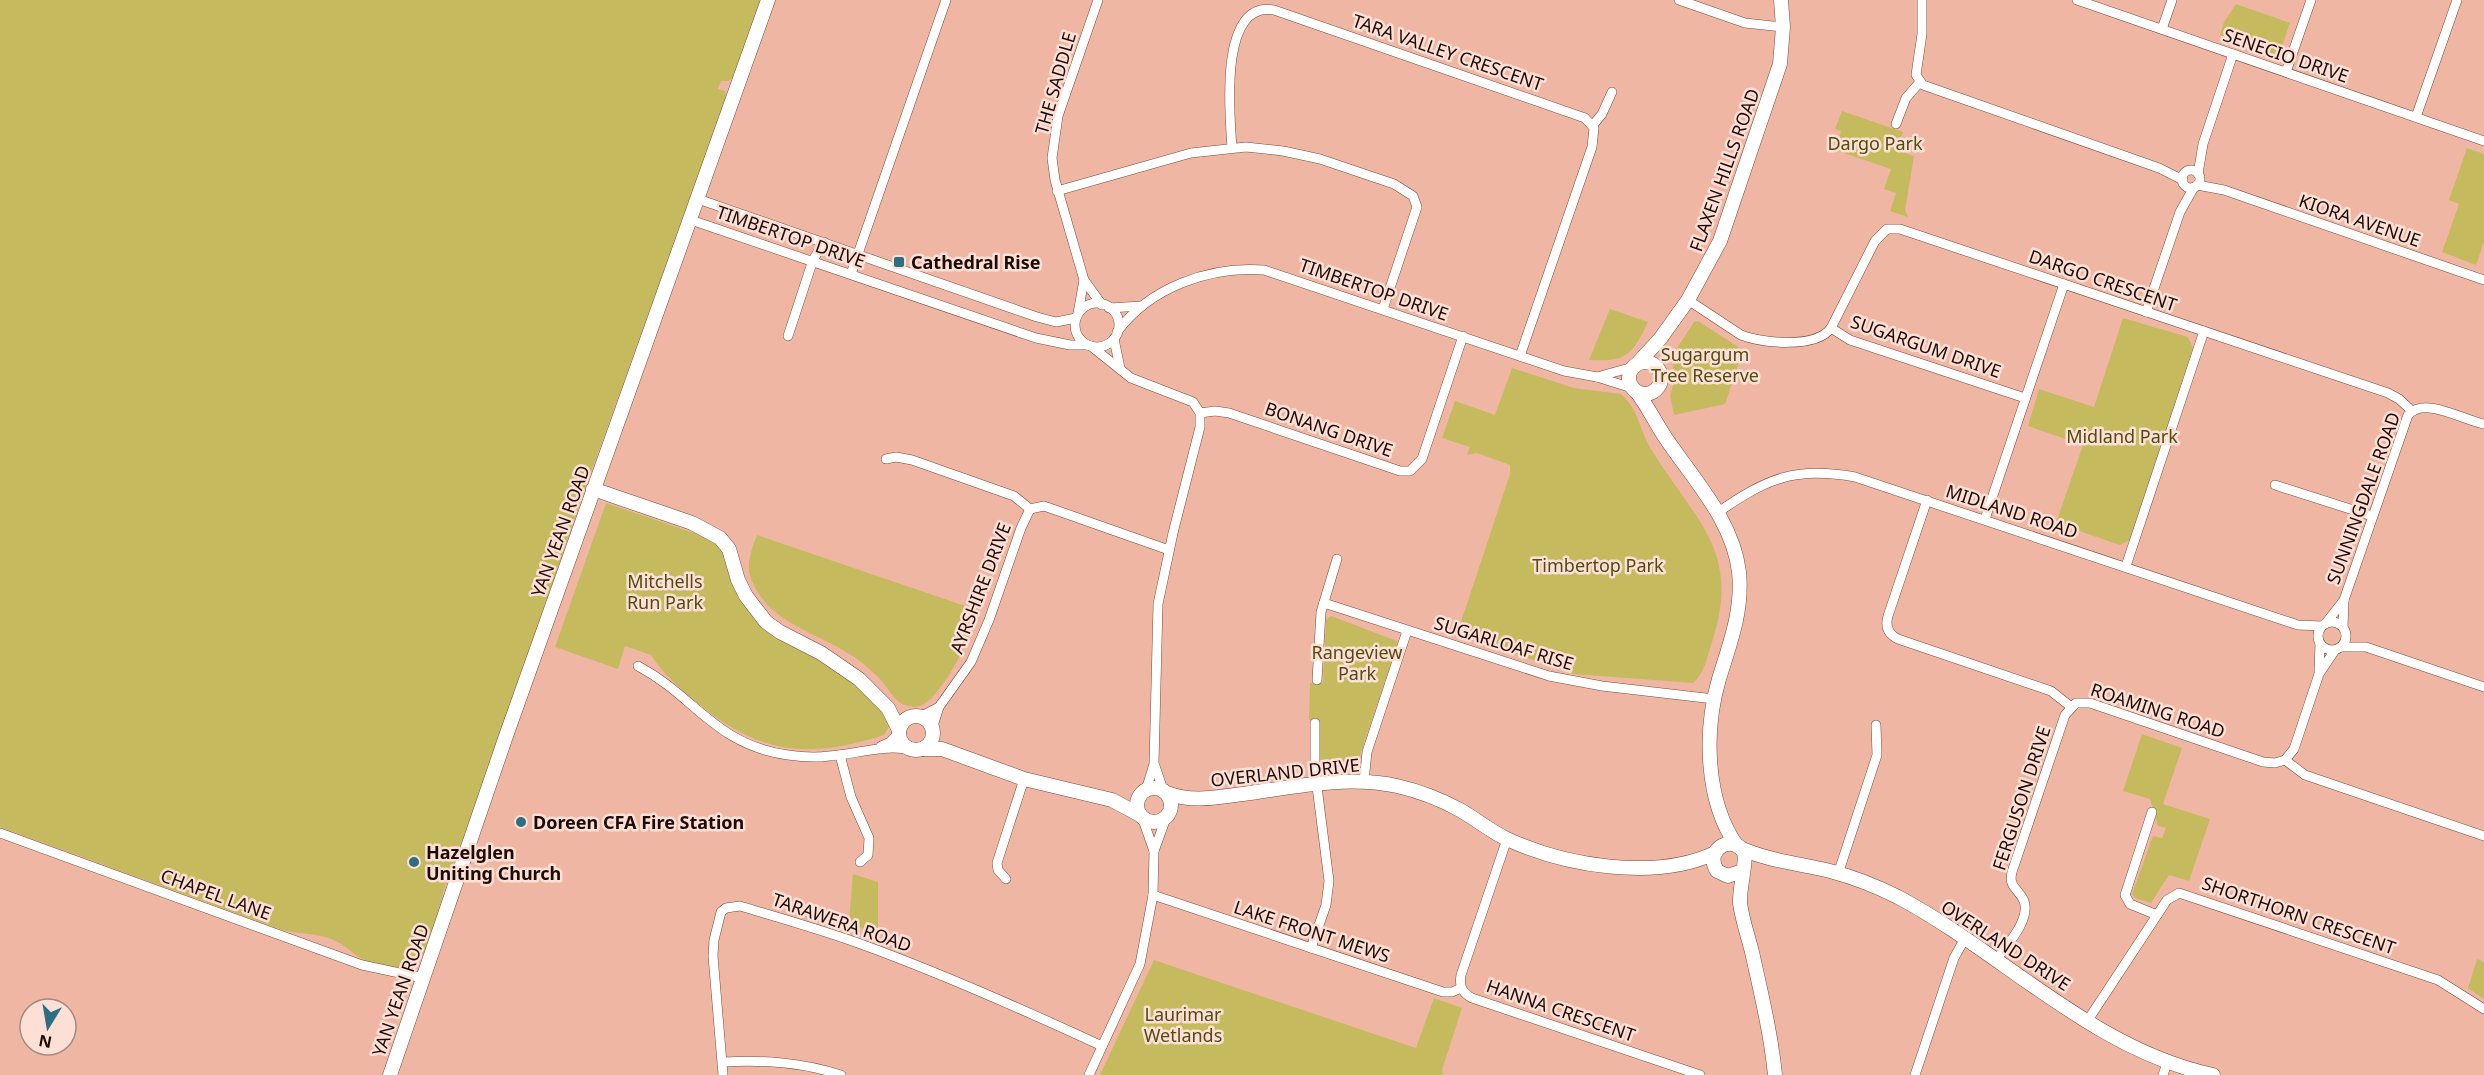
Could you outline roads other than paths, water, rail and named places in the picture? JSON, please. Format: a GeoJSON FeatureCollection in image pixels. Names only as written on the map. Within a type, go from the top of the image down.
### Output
{"type":"FeatureCollection","features":[{"type":"Feature","properties":{"kind":"street","name":"YAN YEAN ROAD"},"geometry":{"type":"LineString","coordinates":[[390,1075],[593,489],[768,0]]}},
{"type":"Feature","properties":{"kind":"street"},"geometry":{"type":"LineString","coordinates":[[851,274],[946,0]]}},
{"type":"Feature","properties":{"kind":"street","name":"THE SADDLE"},"geometry":{"type":"LineString","coordinates":[[1077,316],[1082,300],[1084,280],[1057,191],[1053,158],[1056,127],[1098,0]]}},
{"type":"Feature","properties":{"kind":"street"},"geometry":{"type":"LineString","coordinates":[[1679,0],[1745,23],[1783,27]]}},
{"type":"Feature","properties":{"kind":"street","name":"FLAXEN HILLS ROAD"},"geometry":{"type":"LineString","coordinates":[[1635,365],[1660,339],[1688,300],[1720,241],[1776,79],[1783,27],[1781,0]]}},
{"type":"Feature","properties":{"kind":"street"},"geometry":{"type":"LineString","coordinates":[[1922,0],[1922,34],[1916,75],[1920,82],[1928,88],[2185,177]]}},
{"type":"Feature","properties":{"kind":"street","name":"SENECIO DRIVE"},"geometry":{"type":"LineString","coordinates":[[2077,0],[2484,141]]}},
{"type":"Feature","properties":{"kind":"street"},"geometry":{"type":"LineString","coordinates":[[2162,29],[2172,0]]}},
{"type":"Feature","properties":{"kind":"street"},"geometry":{"type":"LineString","coordinates":[[2286,72],[2311,0]]}},
{"type":"Feature","properties":{"kind":"street"},"geometry":{"type":"LineString","coordinates":[[2416,117],[2457,0]]}},
{"type":"Feature","properties":{"kind":"street","name":"TARA VALLEY CRESCENT"},"geometry":{"type":"LineString","coordinates":[[1232,148],[1230,66],[1244,22],[1255,5],[1580,116],[1593,125]]}},
{"type":"Feature","properties":{"kind":"street"},"geometry":{"type":"LineString","coordinates":[[2180,212],[2185,177],[2203,144],[2234,54]]}},
{"type":"Feature","properties":{"kind":"street"},"geometry":{"type":"LineString","coordinates":[[1896,124],[1906,98],[1920,82]]}},
{"type":"Feature","properties":{"kind":"street"},"geometry":{"type":"LineString","coordinates":[[1520,356],[1592,147],[1595,133],[1593,125],[1602,114],[1612,92]]}},
{"type":"Feature","properties":{"kind":"street"},"geometry":{"type":"LineString","coordinates":[[2146,312],[2180,212],[2197,181],[2203,144]]}},
{"type":"Feature","properties":{"kind":"street"},"geometry":{"type":"LineString","coordinates":[[1057,191],[1172,157],[1232,148],[1266,148],[1301,154],[1394,184],[1413,196],[1417,207],[1383,309]]}},
{"type":"Feature","properties":{"kind":"street"},"geometry":{"type":"LineString","coordinates":[[2185,177],[2193,171],[2197,181]]}},
{"type":"Feature","properties":{"kind":"street"},"geometry":{"type":"LineString","coordinates":[[2185,177],[2188,187],[2197,181]]}},
{"type":"Feature","properties":{"kind":"street","name":"KIORA AVENUE"},"geometry":{"type":"LineString","coordinates":[[2197,181],[2484,280]]}},
{"type":"Feature","properties":{"kind":"street","name":"TIMBERTOP DRIVE"},"geometry":{"type":"LineString","coordinates":[[698,199],[1048,320],[1063,322],[1077,316]]}},
{"type":"Feature","properties":{"kind":"street","name":"TIMBERTOP DRIVE"},"geometry":{"type":"LineString","coordinates":[[691,220],[1036,338],[1089,346]]}},
{"type":"Feature","properties":{"kind":"street","name":"DARGO CRESCENT"},"geometry":{"type":"LineString","coordinates":[[1831,328],[1875,241],[1881,234],[1893,228],[2388,393],[2399,399],[2411,411]]}},
{"type":"Feature","properties":{"kind":"street"},"geometry":{"type":"LineString","coordinates":[[788,336],[813,260],[824,242]]}},
{"type":"Feature","properties":{"kind":"street","name":"TIMBERTOP DRIVE"},"geometry":{"type":"LineString","coordinates":[[1115,335],[1125,321],[1142,306],[1190,280],[1214,272],[1238,268],[1264,270],[1564,371],[1597,377],[1634,389]]}},
{"type":"Feature","properties":{"kind":"street","name":"THE SADDLE"},"geometry":{"type":"LineString","coordinates":[[1084,280],[1106,306]]}},
{"type":"Feature","properties":{"kind":"street"},"geometry":{"type":"LineString","coordinates":[[1985,519],[2064,284]]}},
{"type":"Feature","properties":{"kind":"street","name":"SUGARGUM DRIVE"},"geometry":{"type":"LineString","coordinates":[[1688,300],[1751,339],[1805,342],[1824,336],[1831,328],[1850,340],[2025,398]]}},
{"type":"Feature","properties":{"kind":"street"},"geometry":{"type":"LineString","coordinates":[[1121,370],[1115,335],[1117,318],[1106,306],[1088,305],[1077,316],[1075,324],[1078,336],[1089,346],[1104,354],[1121,370],[1140,382],[1193,402],[1200,413],[1197,441],[1169,550],[1158,604],[1154,764],[1137,804],[1154,851]]}},
{"type":"Feature","properties":{"kind":"street","name":"TIMBERTOP DRIVE"},"geometry":{"type":"LineString","coordinates":[[1106,306],[1142,306]]}},
{"type":"Feature","properties":{"kind":"street"},"geometry":{"type":"LineString","coordinates":[[2126,566],[2204,331]]}},
{"type":"Feature","properties":{"kind":"street"},"geometry":{"type":"LineString","coordinates":[[1089,346],[1103,346],[1115,335]]}},
{"type":"Feature","properties":{"kind":"street","name":"BONANG DRIVE"},"geometry":{"type":"LineString","coordinates":[[1200,413],[1215,411],[1229,413],[1400,471],[1410,471],[1419,465],[1422,459],[1463,336]]}},
{"type":"Feature","properties":{"kind":"street"},"geometry":{"type":"LineString","coordinates":[[1658,425],[1655,400],[1662,376],[1658,368],[1660,339]]}},
{"type":"Feature","properties":{"kind":"street"},"geometry":{"type":"LineString","coordinates":[[1658,368],[1647,362],[1635,365],[1629,379],[1724,524],[1735,553],[1740,585],[1735,627],[1714,699],[1711,764],[1722,821],[1713,862],[1740,903]]}},
{"type":"Feature","properties":{"kind":"street","name":"TIMBERTOP DRIVE"},"geometry":{"type":"LineString","coordinates":[[1597,377],[1635,365]]}},
{"type":"Feature","properties":{"kind":"street"},"geometry":{"type":"LineString","coordinates":[[1634,389],[1644,394],[1657,389]]}},
{"type":"Feature","properties":{"kind":"street","name":"SUNNINGDALE ROAD"},"geometry":{"type":"LineString","coordinates":[[2344,629],[2344,600],[2402,426],[2411,411],[2425,406],[2484,424]]}},
{"type":"Feature","properties":{"kind":"street"},"geometry":{"type":"LineString","coordinates":[[886,459],[912,460],[1014,495],[1030,509],[1044,506],[1169,550]]}},
{"type":"Feature","properties":{"kind":"street","name":"MIDLAND ROAD"},"geometry":{"type":"LineString","coordinates":[[1717,513],[1761,484],[1790,475],[1817,472],[1855,477],[2298,625],[2319,641]]}},
{"type":"Feature","properties":{"kind":"street"},"geometry":{"type":"LineString","coordinates":[[2275,484],[2372,516]]}},
{"type":"Feature","properties":{"kind":"street"},"geometry":{"type":"LineString","coordinates":[[593,489],[692,523],[720,538],[729,549],[738,580],[746,596],[766,622],[839,664],[858,679],[888,708],[899,731],[902,744],[917,749],[930,742],[932,730]]}},
{"type":"Feature","properties":{"kind":"street","name":"ROAMING ROAD"},"geometry":{"type":"LineString","coordinates":[[1927,500],[1888,616],[1886,624],[1891,634],[1907,642],[2051,691],[2070,706],[2084,702],[2264,762],[2275,763],[2285,760]]}},
{"type":"Feature","properties":{"kind":"street","name":"AYRSHIRE DRIVE"},"geometry":{"type":"LineString","coordinates":[[932,730],[939,707],[957,684],[980,643],[1030,509]]}},
{"type":"Feature","properties":{"kind":"street"},"geometry":{"type":"LineString","coordinates":[[1317,680],[1320,622],[1337,559]]}},
{"type":"Feature","properties":{"kind":"street","name":"SUNNINGDALE ROAD"},"geometry":{"type":"LineString","coordinates":[[2324,624],[2344,600]]}},
{"type":"Feature","properties":{"kind":"street","name":"SUGARLOAF RISE"},"geometry":{"type":"LineString","coordinates":[[1324,603],[1549,676],[1602,686],[1714,699]]}},
{"type":"Feature","properties":{"kind":"street"},"geometry":{"type":"LineString","coordinates":[[2319,674],[2319,641],[2324,624],[2335,622],[2366,647],[2484,687]]}},
{"type":"Feature","properties":{"kind":"street","name":"MIDLAND ROAD"},"geometry":{"type":"LineString","coordinates":[[2298,625],[2324,624]]}},
{"type":"Feature","properties":{"kind":"street"},"geometry":{"type":"LineString","coordinates":[[2344,629],[2346,640],[2319,674],[2294,749],[2285,760],[2305,775],[2484,836]]}},
{"type":"Feature","properties":{"kind":"street"},"geometry":{"type":"LineString","coordinates":[[1364,781],[1367,752],[1407,631]]}},
{"type":"Feature","properties":{"kind":"street"},"geometry":{"type":"LineString","coordinates":[[2319,641],[2327,649],[2366,647]]}},
{"type":"Feature","properties":{"kind":"street"},"geometry":{"type":"LineString","coordinates":[[638,666],[656,676],[721,730],[742,742],[787,755],[818,757],[879,748],[932,748],[956,753],[1024,779],[1112,800],[1157,822],[1168,816]]}},
{"type":"Feature","properties":{"kind":"street","name":"FERGUSON DRIVE"},"geometry":{"type":"LineString","coordinates":[[1996,960],[2024,917],[2024,901],[2012,885],[2012,872],[2070,706]]}},
{"type":"Feature","properties":{"kind":"street","name":"AYRSHIRE DRIVE"},"geometry":{"type":"LineString","coordinates":[[916,717],[939,707]]}},
{"type":"Feature","properties":{"kind":"street"},"geometry":{"type":"LineString","coordinates":[[888,708],[929,723],[939,740],[956,753]]}},
{"type":"Feature","properties":{"kind":"street"},"geometry":{"type":"LineString","coordinates":[[879,748],[890,742],[904,721],[916,717]]}},
{"type":"Feature","properties":{"kind":"street"},"geometry":{"type":"LineString","coordinates":[[1311,948],[1326,905],[1329,881],[1316,784],[1316,723]]}},
{"type":"Feature","properties":{"kind":"street"},"geometry":{"type":"LineString","coordinates":[[1838,874],[1877,756],[1876,725]]}},
{"type":"Feature","properties":{"kind":"street"},"geometry":{"type":"LineString","coordinates":[[840,755],[852,797],[870,842],[868,855],[860,862]]}},
{"type":"Feature","properties":{"kind":"street"},"geometry":{"type":"LineString","coordinates":[[1089,1075],[1140,964],[1153,895],[1154,851],[1172,804],[1154,764]]}},
{"type":"Feature","properties":{"kind":"street"},"geometry":{"type":"LineString","coordinates":[[1006,879],[998,870],[997,863],[1024,779]]}},
{"type":"Feature","properties":{"kind":"street","name":"OVERLAND DRIVE"},"geometry":{"type":"LineString","coordinates":[[1168,816],[1197,800],[1316,784],[1364,781],[1396,786],[1427,795],[1461,811],[1507,839],[1537,851],[1578,861],[1641,868],[1683,865],[1720,873]]}},
{"type":"Feature","properties":{"kind":"street"},"geometry":{"type":"LineString","coordinates":[[1112,800],[1151,788],[1165,791]]}},
{"type":"Feature","properties":{"kind":"street","name":"OVERLAND DRIVE"},"geometry":{"type":"LineString","coordinates":[[1165,791],[1197,800]]}},
{"type":"Feature","properties":{"kind":"street"},"geometry":{"type":"LineString","coordinates":[[2152,812],[2126,891],[2126,899],[2130,904],[2157,915]]}},
{"type":"Feature","properties":{"kind":"street"},"geometry":{"type":"LineString","coordinates":[[1722,821],[1746,859],[1740,903],[1763,1003],[1775,1075]]}},
{"type":"Feature","properties":{"kind":"street","name":"CHAPEL LANE"},"geometry":{"type":"LineString","coordinates":[[0,833],[362,965],[423,978]]}},
{"type":"Feature","properties":{"kind":"street","name":"HANNA CRESCENT"},"geometry":{"type":"LineString","coordinates":[[1507,839],[1461,975],[1461,988],[1472,998],[1700,1075]]}},
{"type":"Feature","properties":{"kind":"street"},"geometry":{"type":"LineString","coordinates":[[1716,852],[1726,844],[1740,847]]}},
{"type":"Feature","properties":{"kind":"street","name":"OVERLAND DRIVE"},"geometry":{"type":"LineString","coordinates":[[1740,847],[1774,861],[1838,874],[1898,897],[2165,1069],[2213,1075]]}},
{"type":"Feature","properties":{"kind":"street","name":"OVERLAND DRIVE"},"geometry":{"type":"LineString","coordinates":[[1683,865],[1716,852]]}},
{"type":"Feature","properties":{"kind":"street","name":"OVERLAND DRIVE"},"geometry":{"type":"LineString","coordinates":[[1743,870],[1758,863],[1774,861]]}},
{"type":"Feature","properties":{"kind":"street"},"geometry":{"type":"LineString","coordinates":[[1720,873],[1733,876],[1743,870]]}},
{"type":"Feature","properties":{"kind":"street","name":"SHORTHORN CRESCENT"},"geometry":{"type":"LineString","coordinates":[[2088,1020],[2171,896],[2183,894],[2438,980],[2484,1009]]}},
{"type":"Feature","properties":{"kind":"street","name":"LAKE FRONT MEWS"},"geometry":{"type":"LineString","coordinates":[[1153,895],[1443,992],[1452,992],[1461,988]]}},
{"type":"Feature","properties":{"kind":"street","name":"TARAWERA ROAD"},"geometry":{"type":"LineString","coordinates":[[723,1075],[714,972],[714,940],[721,912],[732,906],[740,906],[832,934],[898,958],[1009,1003],[1102,1046]]}},
{"type":"Feature","properties":{"kind":"street"},"geometry":{"type":"LineString","coordinates":[[1915,1075],[1954,958],[1964,940]]}},
{"type":"Feature","properties":{"kind":"street"},"geometry":{"type":"LineString","coordinates":[[723,1062],[776,1061],[841,1075]]}},
{"type":"Feature","properties":{"kind":"place","name":"Cathedral Rise"},"geometry":{"type":"Point","coordinates":[899,262]}},
{"type":"Feature","properties":{"kind":"place","name":"Doreen CFA Fire Station"},"geometry":{"type":"Point","coordinates":[521,822]}},
{"type":"Feature","properties":{"kind":"place","name":"Hazelglen Uniting Church"},"geometry":{"type":"Point","coordinates":[414,862]}},
{"type":"Feature","properties":{"kind":"park label","name":"Dargo Park"},"geometry":{"type":"Point","coordinates":[1875,143]}},
{"type":"Feature","properties":{"kind":"park label","name":"Sugargum Tree Reserve"},"geometry":{"type":"Point","coordinates":[1705,364]}},
{"type":"Feature","properties":{"kind":"park label","name":"Midland Park"},"geometry":{"type":"Point","coordinates":[2122,436]}},
{"type":"Feature","properties":{"kind":"park label","name":"Timbertop Park"},"geometry":{"type":"Point","coordinates":[1598,565]}},
{"type":"Feature","properties":{"kind":"park label","name":"Mitchells Run Park"},"geometry":{"type":"Point","coordinates":[665,591]}},
{"type":"Feature","properties":{"kind":"park label","name":"Rangeview Park"},"geometry":{"type":"Point","coordinates":[1357,662]}},
{"type":"Feature","properties":{"kind":"park label","name":"Laurimar Wetlands"},"geometry":{"type":"Point","coordinates":[1183,1024]}}]}
